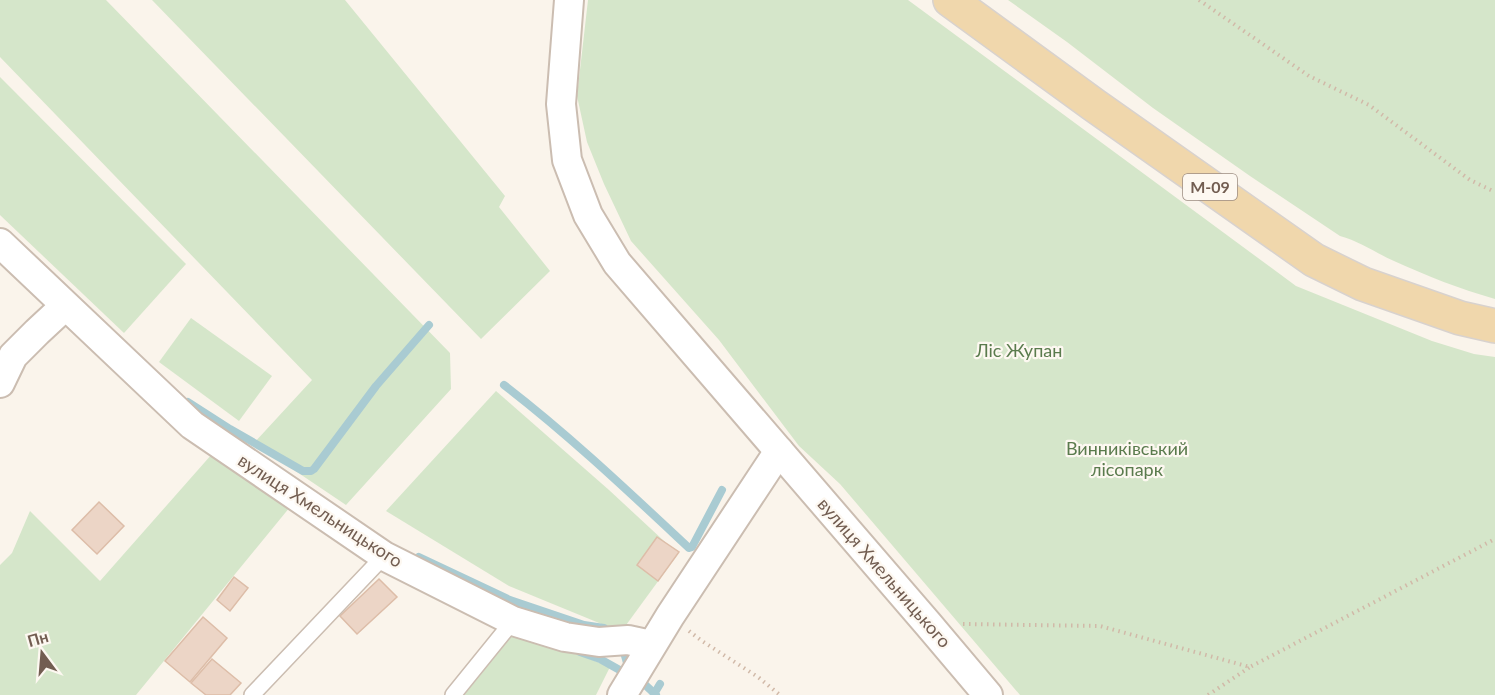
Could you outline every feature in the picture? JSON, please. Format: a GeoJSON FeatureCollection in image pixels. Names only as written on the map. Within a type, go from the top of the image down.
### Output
{"type":"FeatureCollection","features":[{"type":"Feature","properties":{"kind":"main road","name":"М-09"},"geometry":{"type":"LineString","coordinates":[[950,0],[1314,260],[1373,288],[1460,318],[1495,326]]}},
{"type":"Feature","properties":{"kind":"street","name":"вулиця Хмельницького"},"geometry":{"type":"LineString","coordinates":[[569,0],[561,104],[567,160],[588,215],[617,263],[988,695]]}},
{"type":"Feature","properties":{"kind":"street","name":"вулиця Хмельницького"},"geometry":{"type":"LineString","coordinates":[[0,243],[192,425],[384,556],[513,621],[565,637],[599,642],[628,640],[651,645]]}},
{"type":"Feature","properties":{"kind":"street"},"geometry":{"type":"LineString","coordinates":[[0,383],[13,356],[65,306]]}},
{"type":"Feature","properties":{"kind":"street"},"geometry":{"type":"LineString","coordinates":[[622,695],[651,645],[779,451]]}},
{"type":"Feature","properties":{"kind":"lane"},"geometry":{"type":"LineString","coordinates":[[252,695],[384,556]]}},
{"type":"Feature","properties":{"kind":"lane"},"geometry":{"type":"LineString","coordinates":[[453,695],[513,621]]}},
{"type":"Feature","properties":{"kind":"path"},"geometry":{"type":"LineString","coordinates":[[1199,0],[1309,76],[1369,105],[1470,180],[1495,192]]}},
{"type":"Feature","properties":{"kind":"path"},"geometry":{"type":"LineString","coordinates":[[1208,695],[1250,667],[1495,539]]}},
{"type":"Feature","properties":{"kind":"path"},"geometry":{"type":"LineString","coordinates":[[670,616],[780,695]]}},
{"type":"Feature","properties":{"kind":"path"},"geometry":{"type":"LineString","coordinates":[[928,624],[1100,626],[1250,667]]}},
{"type":"Feature","properties":{"kind":"green space"},"geometry":{"type":"Polygon","coordinates":[[[0,0],[106,0],[450,353],[451,389],[346,505],[254,443],[312,380],[0,57],[0,0]]]}},
{"type":"Feature","properties":{"kind":"green space"},"geometry":{"type":"Polygon","coordinates":[[[152,0],[345,0],[505,196],[499,207],[550,271],[481,339],[152,0]]]}},
{"type":"Feature","properties":{"kind":"green space","name":"Ліс Жупан"},"geometry":{"type":"Polygon","coordinates":[[[588,0],[908,0],[1296,286],[1432,341],[1474,354],[1495,357],[1495,695],[1020,695],[840,484],[799,446],[719,340],[631,241],[587,142],[577,96],[588,0]]]}},
{"type":"Feature","properties":{"kind":"green space"},"geometry":{"type":"Polygon","coordinates":[[[1008,0],[1495,0],[1495,299],[1431,277],[1340,236],[1153,108],[1008,0]]]}},
{"type":"Feature","properties":{"kind":"green space"},"geometry":{"type":"Polygon","coordinates":[[[0,77],[186,264],[124,333],[0,215],[0,77]]]}},
{"type":"Feature","properties":{"kind":"green space"},"geometry":{"type":"Polygon","coordinates":[[[191,318],[272,376],[239,421],[159,362],[191,318]]]}},
{"type":"Feature","properties":{"kind":"green space"},"geometry":{"type":"Polygon","coordinates":[[[496,391],[678,554],[621,632],[509,586],[386,511],[496,391]]]}},
{"type":"Feature","properties":{"kind":"green space"},"geometry":{"type":"Polygon","coordinates":[[[212,454],[290,507],[136,695],[0,695],[0,565],[12,553],[30,511],[100,581],[212,454]]]}},
{"type":"Feature","properties":{"kind":"green space"},"geometry":{"type":"Polygon","coordinates":[[[517,630],[610,667],[596,695],[464,695],[517,630]]]}},
{"type":"Feature","properties":{"kind":"building"},"geometry":{"type":"Polygon","coordinates":[[[99,502],[124,526],[97,554],[72,530],[99,502]]]}},
{"type":"Feature","properties":{"kind":"building"},"geometry":{"type":"Polygon","coordinates":[[[657,537],[679,552],[658,581],[637,565],[657,537]]]}},
{"type":"Feature","properties":{"kind":"building"},"geometry":{"type":"Polygon","coordinates":[[[234,577],[248,588],[230,611],[217,600],[234,577]]]}},
{"type":"Feature","properties":{"kind":"building"},"geometry":{"type":"Polygon","coordinates":[[[379,579],[397,597],[357,634],[340,616],[379,579]]]}},
{"type":"Feature","properties":{"kind":"building"},"geometry":{"type":"Polygon","coordinates":[[[203,617],[227,638],[190,682],[165,661],[203,617]]]}},
{"type":"Feature","properties":{"kind":"building"},"geometry":{"type":"Polygon","coordinates":[[[212,659],[241,683],[230,695],[206,695],[191,683],[212,659]]]}},
{"type":"Feature","properties":{"kind":"waterway"},"geometry":{"type":"LineString","coordinates":[[188,402],[303,471],[311,471],[376,386],[429,325]]}},
{"type":"Feature","properties":{"kind":"waterway"},"geometry":{"type":"LineString","coordinates":[[504,385],[575,444],[689,548],[692,547],[722,490]]}},
{"type":"Feature","properties":{"kind":"waterway"},"geometry":{"type":"LineString","coordinates":[[419,557],[510,600],[584,625],[604,628]]}},
{"type":"Feature","properties":{"kind":"waterway"},"geometry":{"type":"LineString","coordinates":[[623,649],[629,670]]}},
{"type":"Feature","properties":{"kind":"waterway"},"geometry":{"type":"LineString","coordinates":[[580,652],[600,659],[625,673]]}},
{"type":"Feature","properties":{"kind":"waterway"},"geometry":{"type":"LineString","coordinates":[[641,681],[656,695]]}},
{"type":"Feature","properties":{"kind":"waterway"},"geometry":{"type":"LineString","coordinates":[[654,694],[660,684]]}},
{"type":"Feature","properties":{"kind":"park label","name":"Винниківський лісопарк"},"geometry":{"type":"Point","coordinates":[1127,459]}}]}
